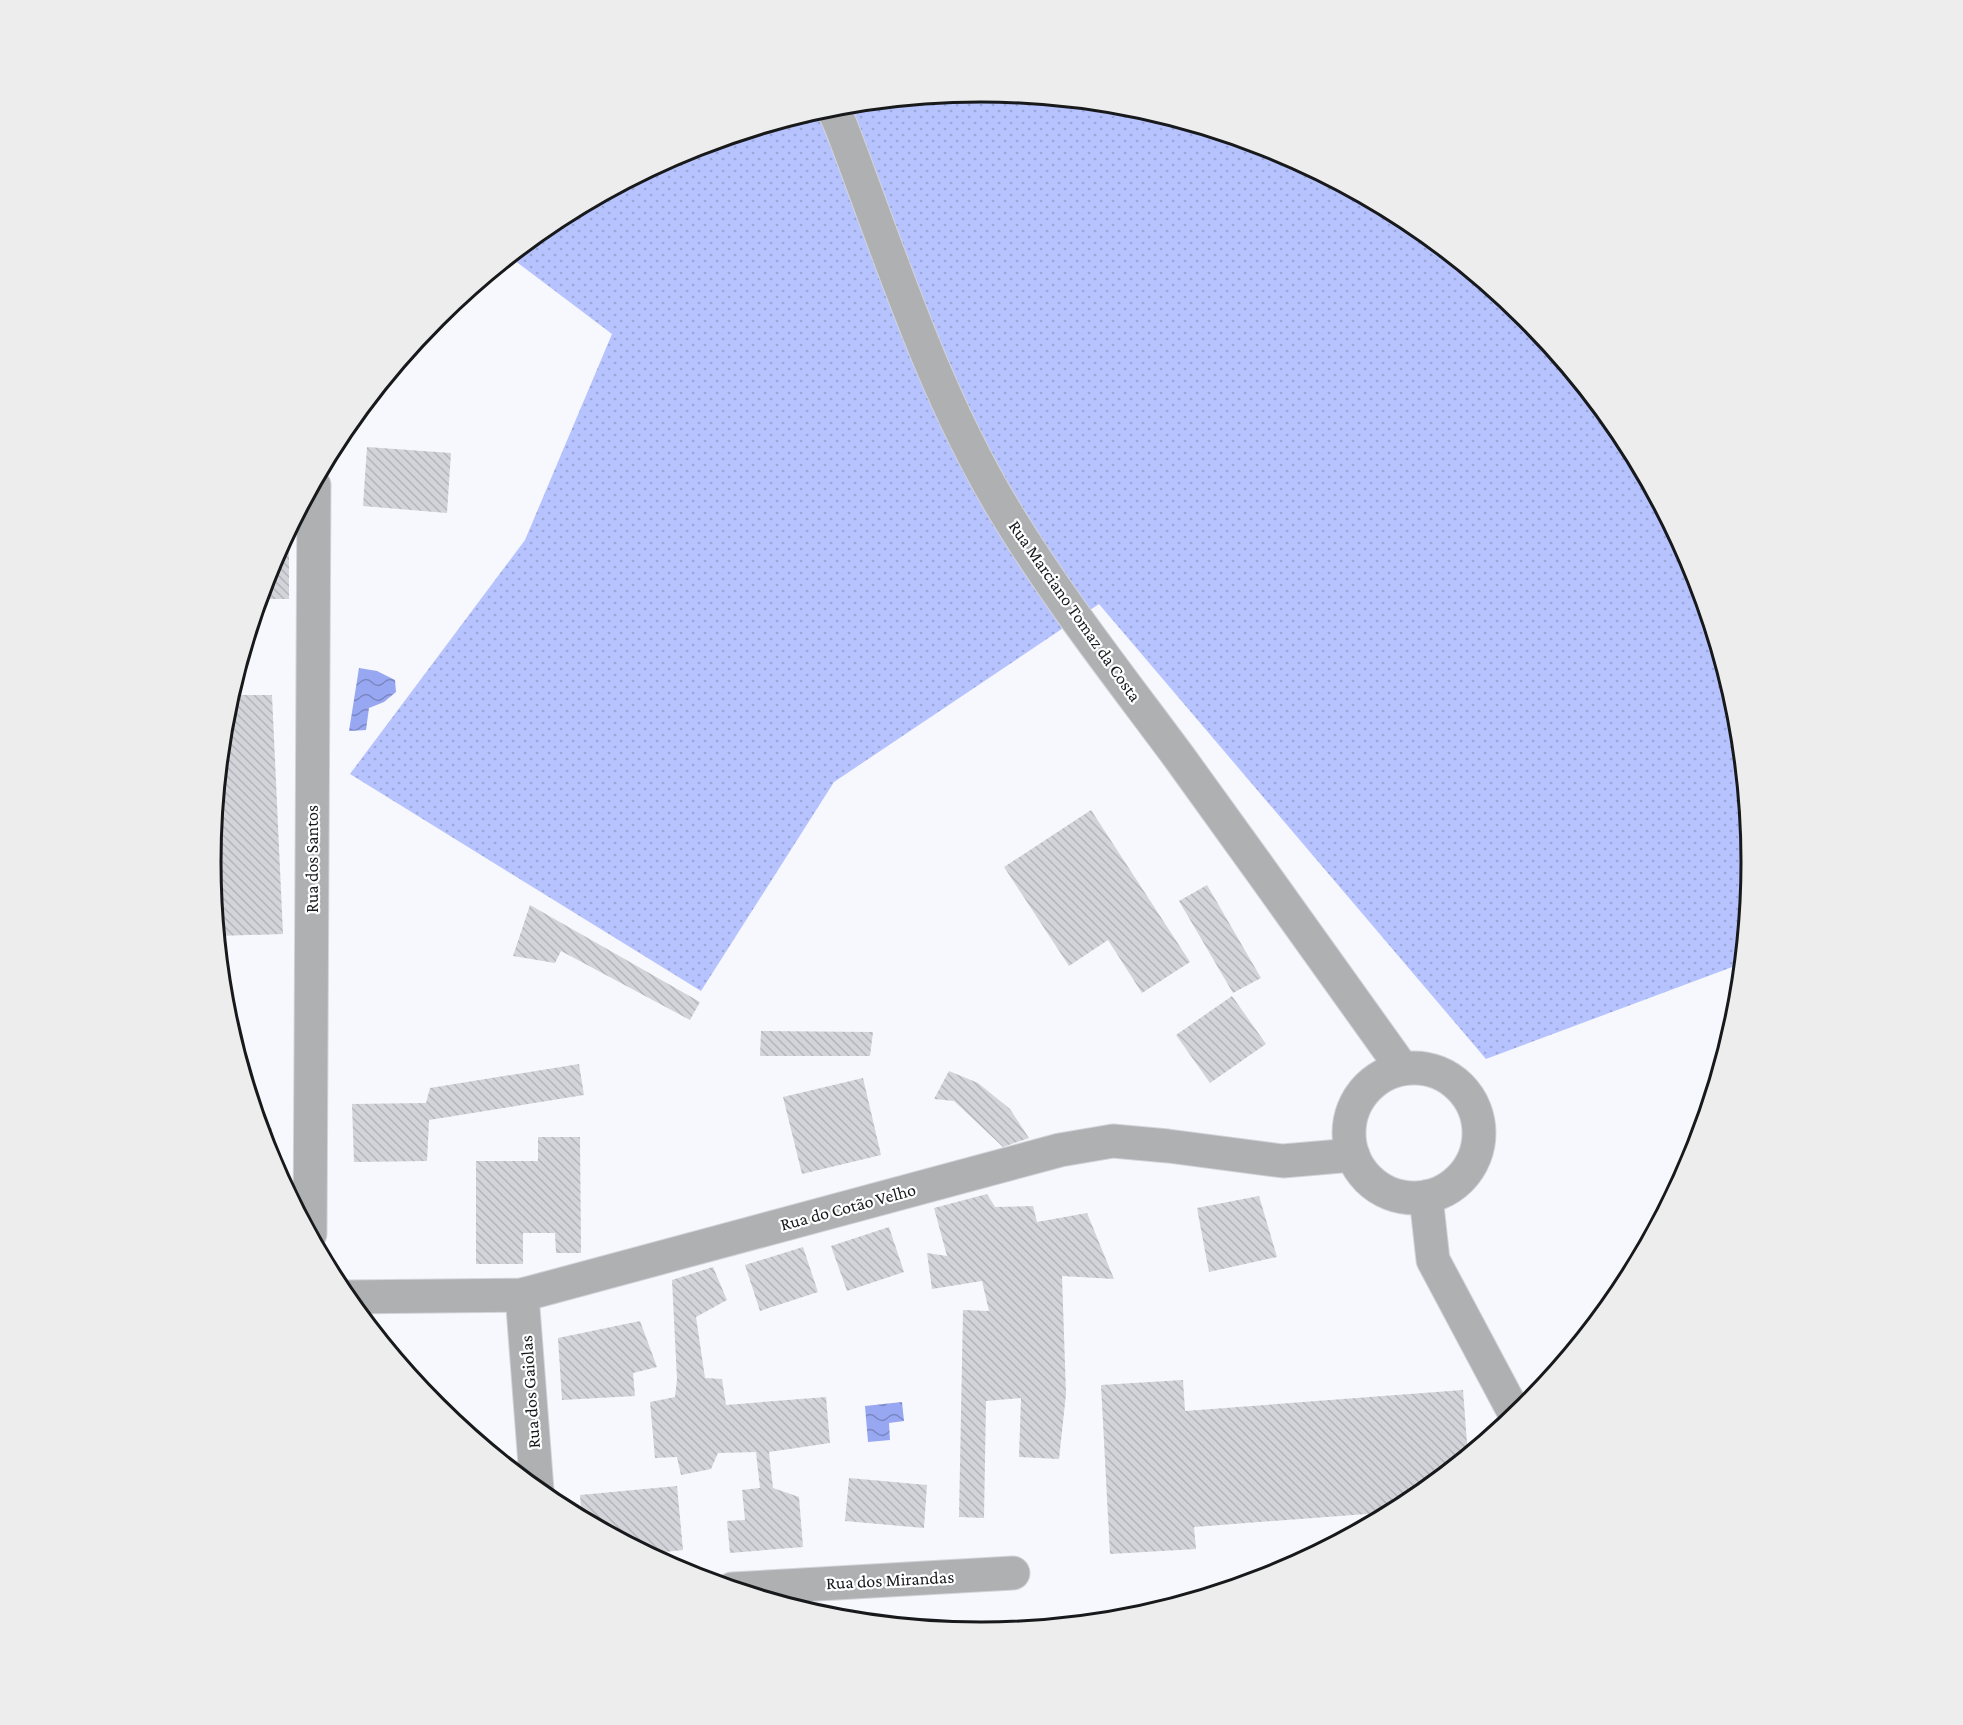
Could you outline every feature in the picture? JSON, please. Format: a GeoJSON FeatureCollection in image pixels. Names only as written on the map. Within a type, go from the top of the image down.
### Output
{"type":"FeatureCollection","features":[{"type":"Feature","properties":{"kind":"street","name":"Rua Marciano Tomaz da Costa"},"geometry":{"type":"LineString","coordinates":[[837,116],[920,337],[962,432],[1003,509],[1052,583],[1402,1068]]}},
{"type":"Feature","properties":{"kind":"street","name":"Rua dos Santos"},"geometry":{"type":"LineString","coordinates":[[310,1219],[314,499]]}},
{"type":"Feature","properties":{"kind":"street"},"geometry":{"type":"LineString","coordinates":[[1402,1068],[1422,1068],[1442,1074],[1459,1085],[1472,1102],[1478,1121],[1479,1142],[1473,1161],[1461,1178],[1445,1190],[1426,1197],[1407,1198],[1374,1185],[1361,1172],[1348,1137],[1350,1118],[1357,1101],[1368,1086],[1383,1074],[1402,1068]]}},
{"type":"Feature","properties":{"kind":"street","name":"Rua do Cotão Velho"},"geometry":{"type":"LineString","coordinates":[[358,1297],[522,1295],[1071,1148],[1113,1141],[1283,1161],[1353,1155]]}},
{"type":"Feature","properties":{"kind":"street"},"geometry":{"type":"LineString","coordinates":[[1426,1197],[1432,1260],[1511,1407]]}},
{"type":"Feature","properties":{"kind":"street","name":"Rua dos Gaiolas"},"geometry":{"type":"LineString","coordinates":[[522,1295],[536,1478]]}},
{"type":"Feature","properties":{"kind":"street","name":"Rua dos Mirandas"},"geometry":{"type":"LineString","coordinates":[[751,1587],[1013,1573]]}},
{"type":"Feature","properties":{"kind":"shaded area"},"geometry":{"type":"Polygon","coordinates":[[[982,102],[1081,109],[1130,117],[1226,142],[1318,180],[1362,204],[1404,230],[1483,291],[1553,361],[1614,440],[1664,526],[1702,618],[1727,714],[1735,763],[1742,862],[1734,966],[1486,1059],[1099,604],[834,782],[701,991],[350,774],[525,540],[612,334],[516,261],[559,230],[645,180],[737,142],[833,117],[882,109],[982,102]]]}},
{"type":"Feature","properties":{"kind":"water"},"geometry":{"type":"Polygon","coordinates":[[[359,668],[377,671],[395,680],[396,692],[384,702],[369,708],[366,730],[349,731],[359,668]]]}},
{"type":"Feature","properties":{"kind":"water"},"geometry":{"type":"Polygon","coordinates":[[[902,1402],[904,1421],[889,1423],[890,1440],[868,1442],[865,1406],[902,1402]]]}},
{"type":"Feature","properties":{"kind":"building"},"geometry":{"type":"Polygon","coordinates":[[[367,447],[451,453],[447,513],[363,506],[367,447]]]}},
{"type":"Feature","properties":{"kind":"building"},"geometry":{"type":"Polygon","coordinates":[[[289,548],[289,599],[268,599],[289,548]]]}},
{"type":"Feature","properties":{"kind":"building"},"geometry":{"type":"Polygon","coordinates":[[[240,695],[272,695],[283,934],[225,936],[221,862],[223,813],[228,763],[240,695]]]}},
{"type":"Feature","properties":{"kind":"building"},"geometry":{"type":"Polygon","coordinates":[[[1091,810],[1190,962],[1142,993],[1108,940],[1069,966],[1004,867],[1091,810]]]}},
{"type":"Feature","properties":{"kind":"building"},"geometry":{"type":"Polygon","coordinates":[[[1207,885],[1261,978],[1233,993],[1179,901],[1207,885]]]}},
{"type":"Feature","properties":{"kind":"building"},"geometry":{"type":"Polygon","coordinates":[[[530,905],[700,1002],[690,1020],[561,951],[555,963],[513,956],[530,905]]]}},
{"type":"Feature","properties":{"kind":"building"},"geometry":{"type":"Polygon","coordinates":[[[1232,996],[1266,1044],[1210,1083],[1176,1035],[1232,996]]]}},
{"type":"Feature","properties":{"kind":"building"},"geometry":{"type":"Polygon","coordinates":[[[761,1031],[873,1032],[870,1056],[760,1056],[761,1031]]]}},
{"type":"Feature","properties":{"kind":"building"},"geometry":{"type":"Polygon","coordinates":[[[579,1064],[584,1095],[429,1120],[427,1161],[354,1162],[352,1104],[426,1103],[430,1088],[579,1064]]]}},
{"type":"Feature","properties":{"kind":"building"},"geometry":{"type":"Polygon","coordinates":[[[949,1071],[978,1083],[1010,1109],[1029,1138],[1003,1147],[954,1101],[934,1099],[949,1071]]]}},
{"type":"Feature","properties":{"kind":"building"},"geometry":{"type":"Polygon","coordinates":[[[863,1078],[881,1155],[802,1174],[783,1097],[863,1078]]]}},
{"type":"Feature","properties":{"kind":"building"},"geometry":{"type":"Polygon","coordinates":[[[538,1137],[580,1137],[581,1253],[556,1253],[555,1233],[523,1233],[523,1264],[476,1264],[476,1161],[538,1161],[538,1137]]]}},
{"type":"Feature","properties":{"kind":"building"},"geometry":{"type":"Polygon","coordinates":[[[987,1194],[995,1207],[1033,1206],[1037,1222],[1087,1213],[1114,1279],[1062,1276],[1066,1394],[1059,1459],[1019,1457],[1021,1398],[986,1401],[984,1518],[959,1517],[963,1310],[989,1311],[982,1281],[932,1289],[927,1253],[947,1256],[934,1208],[987,1194]]]}},
{"type":"Feature","properties":{"kind":"building"},"geometry":{"type":"Polygon","coordinates":[[[1259,1196],[1277,1257],[1209,1272],[1197,1208],[1259,1196]]]}},
{"type":"Feature","properties":{"kind":"building"},"geometry":{"type":"Polygon","coordinates":[[[889,1227],[904,1272],[847,1291],[831,1246],[889,1227]]]}},
{"type":"Feature","properties":{"kind":"building"},"geometry":{"type":"Polygon","coordinates":[[[803,1247],[818,1292],[760,1311],[745,1265],[803,1247]]]}},
{"type":"Feature","properties":{"kind":"building"},"geometry":{"type":"Polygon","coordinates":[[[713,1267],[727,1300],[696,1317],[705,1378],[722,1379],[726,1405],[826,1397],[830,1443],[769,1452],[773,1488],[799,1497],[803,1547],[730,1553],[727,1521],[745,1520],[742,1490],[760,1488],[756,1452],[718,1453],[711,1469],[681,1475],[677,1457],[655,1458],[650,1402],[675,1397],[677,1379],[672,1280],[713,1267]]]}},
{"type":"Feature","properties":{"kind":"building"},"geometry":{"type":"Polygon","coordinates":[[[640,1321],[657,1367],[633,1373],[635,1396],[562,1400],[558,1338],[640,1321]]]}},
{"type":"Feature","properties":{"kind":"building"},"geometry":{"type":"Polygon","coordinates":[[[1183,1380],[1185,1411],[1463,1390],[1467,1447],[1404,1495],[1374,1513],[1194,1527],[1196,1549],[1110,1554],[1101,1385],[1183,1380]]]}},
{"type":"Feature","properties":{"kind":"building"},"geometry":{"type":"Polygon","coordinates":[[[849,1478],[927,1485],[924,1528],[845,1521],[849,1478]]]}},
{"type":"Feature","properties":{"kind":"building"},"geometry":{"type":"Polygon","coordinates":[[[677,1486],[683,1550],[662,1552],[645,1545],[581,1509],[580,1495],[677,1486]]]}}]}
